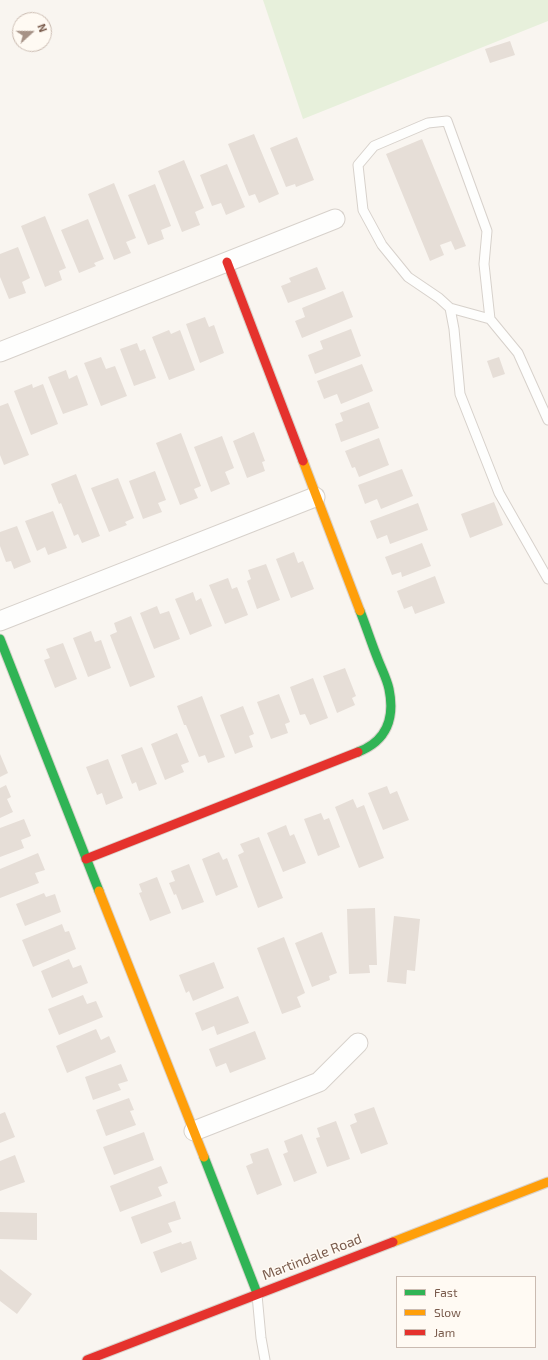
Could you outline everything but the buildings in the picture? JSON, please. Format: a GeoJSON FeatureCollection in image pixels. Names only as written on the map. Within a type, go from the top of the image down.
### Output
{"type":"FeatureCollection","features":[{"type":"Feature","properties":{"kind":"street"},"geometry":{"type":"LineString","coordinates":[[0,352],[335,219]]}},
{"type":"Feature","properties":{"kind":"street"},"geometry":{"type":"LineString","coordinates":[[86,859],[369,748],[382,736],[389,725],[391,705],[389,688],[315,497],[227,262]]}},
{"type":"Feature","properties":{"kind":"street"},"geometry":{"type":"LineString","coordinates":[[0,621],[315,497]]}},
{"type":"Feature","properties":{"kind":"street"},"geometry":{"type":"LineString","coordinates":[[0,639],[257,1293]]}},
{"type":"Feature","properties":{"kind":"street"},"geometry":{"type":"LineString","coordinates":[[194,1131],[319,1082],[358,1043]]}},
{"type":"Feature","properties":{"kind":"street","name":"Martindale Road"},"geometry":{"type":"LineString","coordinates":[[87,1360],[257,1293],[548,1182]]}},
{"type":"Feature","properties":{"kind":"lane"},"geometry":{"type":"LineString","coordinates":[[490,319],[450,308],[439,298],[408,277],[382,245],[363,210],[358,166],[374,146],[428,124],[447,121],[487,231],[484,264],[490,319],[518,352],[548,420]]}},
{"type":"Feature","properties":{"kind":"lane"},"geometry":{"type":"LineString","coordinates":[[450,308],[454,329],[460,394],[499,493],[548,579]]}},
{"type":"Feature","properties":{"kind":"lane"},"geometry":{"type":"LineString","coordinates":[[257,1293],[261,1338],[265,1360]]}},
{"type":"Feature","properties":{"kind":"green space"},"geometry":{"type":"Polygon","coordinates":[[[263,0],[548,0],[548,21],[303,119],[263,0]]]}},
{"type":"Feature","properties":{"kind":"traffic: fast"},"geometry":{"type":"LineString","coordinates":[[358,752],[376,742],[382,735],[387,727],[391,710],[388,685],[360,611]]}},
{"type":"Feature","properties":{"kind":"traffic: fast"},"geometry":{"type":"LineString","coordinates":[[0,639],[99,891]]}},
{"type":"Feature","properties":{"kind":"traffic: fast"},"geometry":{"type":"LineString","coordinates":[[204,1157],[257,1293]]}},
{"type":"Feature","properties":{"kind":"traffic: slow"},"geometry":{"type":"LineString","coordinates":[[303,461],[360,611]]}},
{"type":"Feature","properties":{"kind":"traffic: slow"},"geometry":{"type":"LineString","coordinates":[[99,891],[204,1157]]}},
{"type":"Feature","properties":{"kind":"traffic: slow"},"geometry":{"type":"LineString","coordinates":[[393,1242],[548,1182]]}},
{"type":"Feature","properties":{"kind":"traffic: jam"},"geometry":{"type":"LineString","coordinates":[[227,262],[303,461]]}},
{"type":"Feature","properties":{"kind":"traffic: jam"},"geometry":{"type":"LineString","coordinates":[[86,859],[358,752]]}},
{"type":"Feature","properties":{"kind":"traffic: jam"},"geometry":{"type":"LineString","coordinates":[[87,1360],[393,1242]]}}]}
